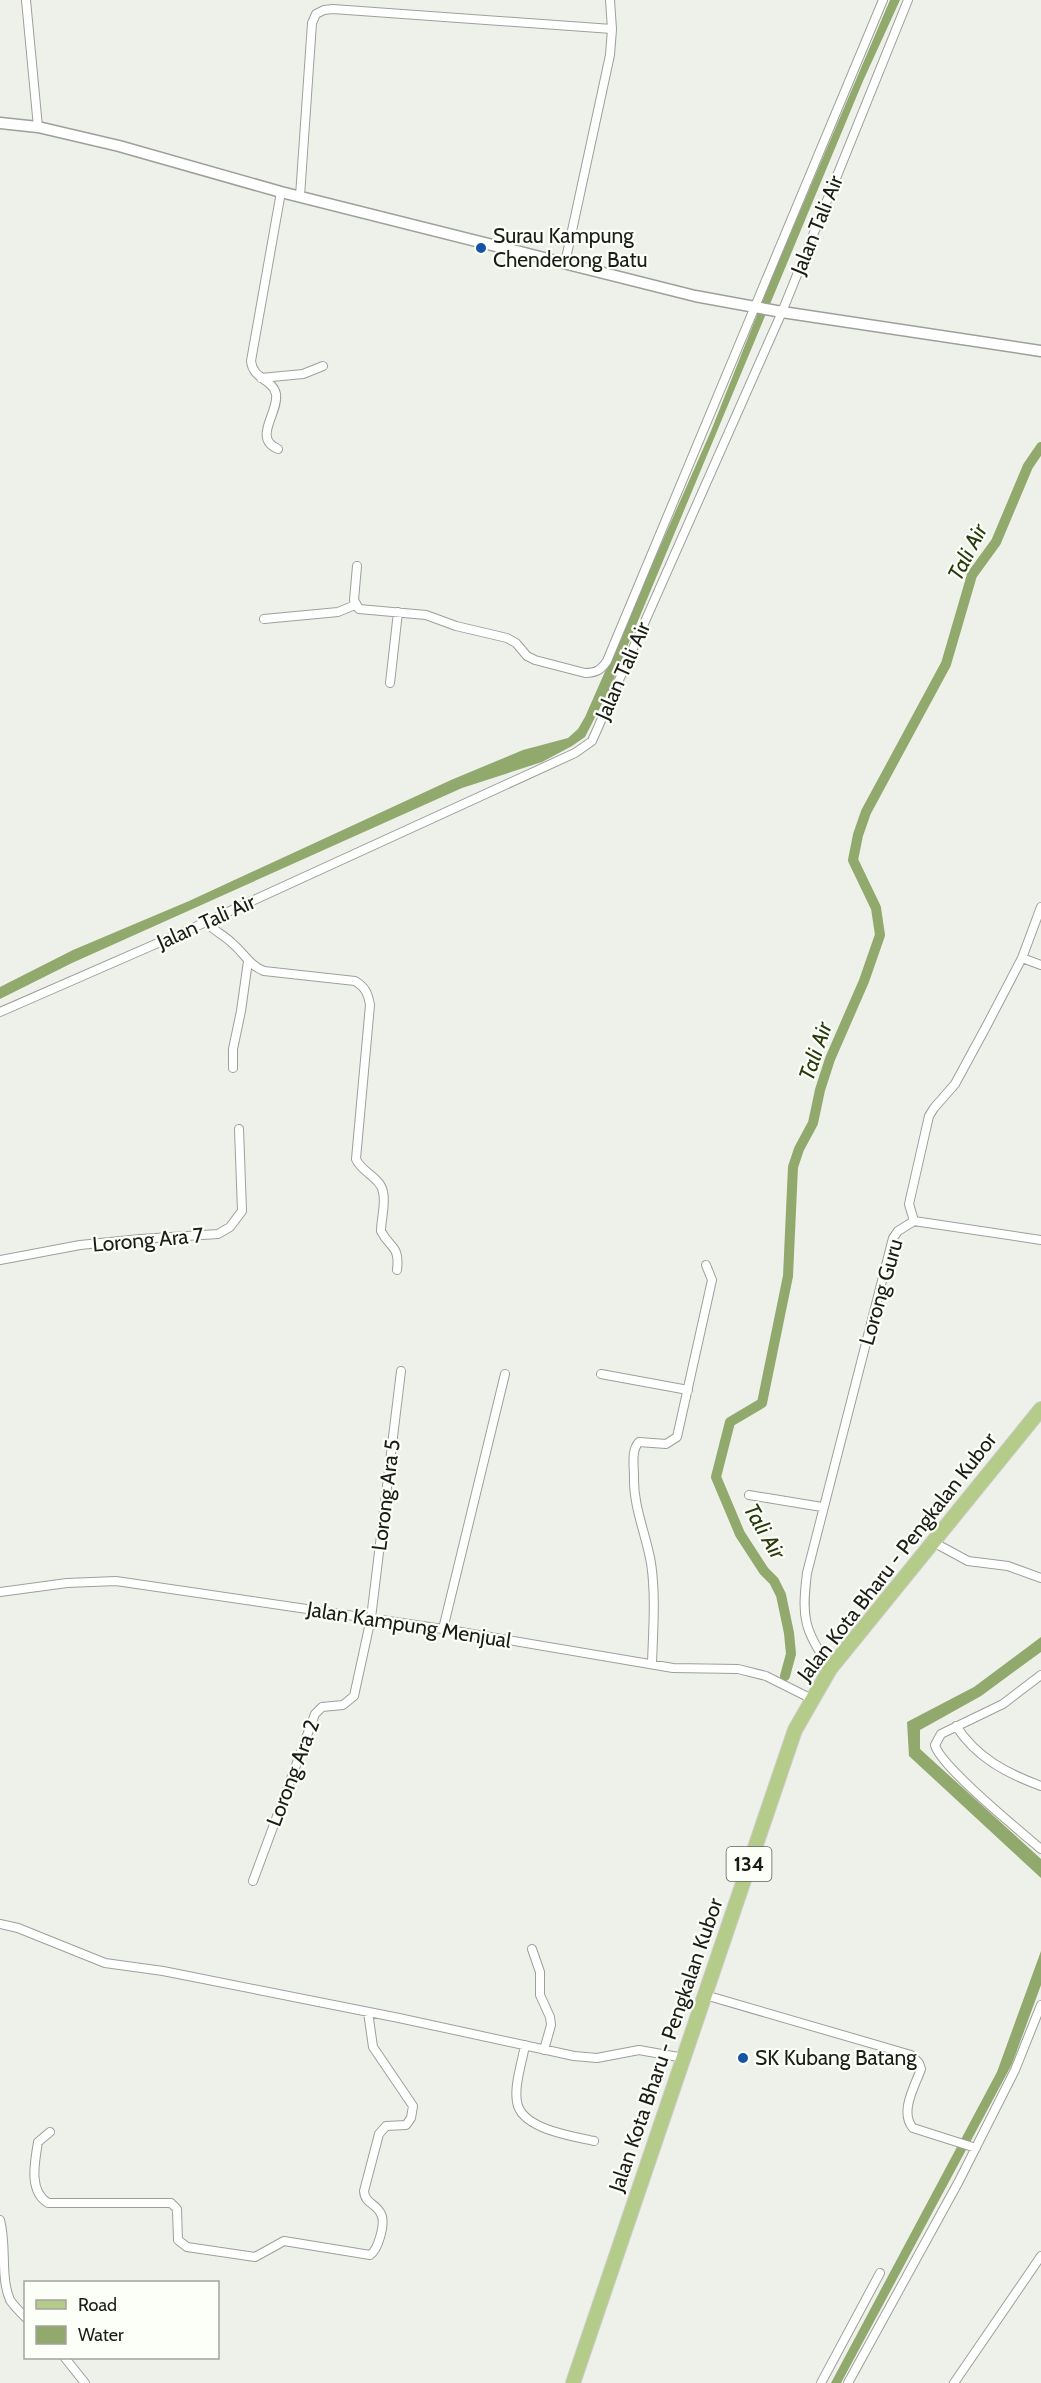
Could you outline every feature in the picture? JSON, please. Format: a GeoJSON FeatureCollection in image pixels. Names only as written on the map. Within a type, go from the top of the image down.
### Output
{"type":"FeatureCollection","features":[{"type":"Feature","properties":{"kind":"main road","name":"Jalan Kota Bharu - Pengkalan Kubor"},"geometry":{"type":"LineString","coordinates":[[573,2383],[795,1730],[830,1669],[1041,1408]]}},
{"type":"Feature","properties":{"kind":"street"},"geometry":{"type":"LineString","coordinates":[[27,0],[38,127]]}},
{"type":"Feature","properties":{"kind":"street"},"geometry":{"type":"LineString","coordinates":[[565,263],[610,55],[612,29],[610,0]]}},
{"type":"Feature","properties":{"kind":"street","name":"Jalan Tali Air"},"geometry":{"type":"LineString","coordinates":[[398,612],[426,615],[456,626],[507,638],[535,660],[585,673],[593,673],[601,669],[607,661],[883,0]]}},
{"type":"Feature","properties":{"kind":"street","name":"Jalan Tali Air"},"geometry":{"type":"LineString","coordinates":[[0,1012],[206,922],[575,753],[592,741],[780,312],[908,0]]}},
{"type":"Feature","properties":{"kind":"street"},"geometry":{"type":"LineString","coordinates":[[300,196],[312,23],[316,14],[333,9],[612,29]]}},
{"type":"Feature","properties":{"kind":"street"},"geometry":{"type":"LineString","coordinates":[[0,123],[38,127],[119,146],[281,192],[650,286],[780,312],[1041,351]]}},
{"type":"Feature","properties":{"kind":"street"},"geometry":{"type":"LineString","coordinates":[[278,449],[271,446],[267,440],[276,394],[273,387],[254,373],[250,361],[281,192]]}},
{"type":"Feature","properties":{"kind":"street"},"geometry":{"type":"LineString","coordinates":[[261,378],[303,374],[323,366]]}},
{"type":"Feature","properties":{"kind":"street"},"geometry":{"type":"LineString","coordinates":[[355,605],[357,566]]}},
{"type":"Feature","properties":{"kind":"street"},"geometry":{"type":"LineString","coordinates":[[355,605],[364,611],[398,612],[390,683]]}},
{"type":"Feature","properties":{"kind":"street"},"geometry":{"type":"LineString","coordinates":[[264,619],[338,612],[355,605]]}},
{"type":"Feature","properties":{"kind":"street","name":"Lorong Guru"},"geometry":{"type":"LineString","coordinates":[[830,1669],[811,1638],[803,1606],[807,1573],[822,1507],[893,1238],[898,1231],[914,1221],[909,1204],[929,1116],[956,1084],[1022,958],[1041,907]]}},
{"type":"Feature","properties":{"kind":"street"},"geometry":{"type":"LineString","coordinates":[[206,922],[232,942],[254,968],[355,981],[363,985],[368,993],[370,1005],[356,1159],[361,1167],[379,1183],[383,1191],[381,1231],[397,1250],[399,1257],[397,1270]]}},
{"type":"Feature","properties":{"kind":"street"},"geometry":{"type":"LineString","coordinates":[[1022,958],[1041,965]]}},
{"type":"Feature","properties":{"kind":"street"},"geometry":{"type":"LineString","coordinates":[[233,1068],[232,1049],[241,1011],[248,961]]}},
{"type":"Feature","properties":{"kind":"street","name":"Lorong Ara 7"},"geometry":{"type":"LineString","coordinates":[[0,1260],[80,1245],[224,1232],[242,1211],[239,1129]]}},
{"type":"Feature","properties":{"kind":"street"},"geometry":{"type":"LineString","coordinates":[[914,1221],[1041,1240]]}},
{"type":"Feature","properties":{"kind":"street"},"geometry":{"type":"LineString","coordinates":[[652,1664],[654,1589],[651,1562],[634,1482],[634,1453],[635,1446],[639,1442],[666,1444],[677,1437],[712,1280],[706,1265]]}},
{"type":"Feature","properties":{"kind":"street","name":"Lorong Ara 5"},"geometry":{"type":"LineString","coordinates":[[371,1618],[400,1371]]}},
{"type":"Feature","properties":{"kind":"street"},"geometry":{"type":"LineString","coordinates":[[443,1629],[505,1374]]}},
{"type":"Feature","properties":{"kind":"street"},"geometry":{"type":"LineString","coordinates":[[601,1374],[688,1390]]}},
{"type":"Feature","properties":{"kind":"street"},"geometry":{"type":"LineString","coordinates":[[749,1495],[822,1507]]}},
{"type":"Feature","properties":{"kind":"street"},"geometry":{"type":"LineString","coordinates":[[933,1542],[968,1561],[1008,1566],[1041,1578]]}},
{"type":"Feature","properties":{"kind":"street","name":"Jalan Kampung Menjual"},"geometry":{"type":"LineString","coordinates":[[0,1592],[67,1583],[116,1581],[443,1629],[673,1668],[738,1669],[766,1676],[812,1699]]}},
{"type":"Feature","properties":{"kind":"street","name":"Lorong Ara 2"},"geometry":{"type":"LineString","coordinates":[[254,1881],[315,1714],[326,1705],[343,1705],[354,1696],[371,1618]]}},
{"type":"Feature","properties":{"kind":"street"},"geometry":{"type":"LineString","coordinates":[[1041,1675],[1003,1704],[941,1734],[935,1745],[936,1751],[994,1808],[1041,1849]]}},
{"type":"Feature","properties":{"kind":"street"},"geometry":{"type":"LineString","coordinates":[[956,1726],[970,1746],[1007,1773],[1041,1786]]}},
{"type":"Feature","properties":{"kind":"street"},"geometry":{"type":"LineString","coordinates":[[0,1924],[18,1928],[85,1957],[105,1963],[163,1971],[574,2056],[597,2058],[639,2050],[684,2058]]}},
{"type":"Feature","properties":{"kind":"street"},"geometry":{"type":"LineString","coordinates":[[532,1949],[540,1972],[540,1995],[551,2021],[544,2050]]}},
{"type":"Feature","properties":{"kind":"street"},"geometry":{"type":"LineString","coordinates":[[705,1995],[911,2055],[920,2063],[921,2069],[906,2112],[906,2119],[913,2127],[973,2147]]}},
{"type":"Feature","properties":{"kind":"street"},"geometry":{"type":"LineString","coordinates":[[848,2383],[1015,2070],[1041,2005]]}},
{"type":"Feature","properties":{"kind":"street"},"geometry":{"type":"LineString","coordinates":[[50,2132],[38,2142],[33,2174],[41,2197],[48,2203],[171,2203],[177,2209],[180,2244],[198,2249],[255,2257],[287,2241],[370,2255],[378,2246],[382,2217],[380,2212],[366,2200],[364,2191],[379,2134],[386,2126],[406,2125],[411,2118],[413,2106],[398,2080],[375,2049],[368,2012]]}},
{"type":"Feature","properties":{"kind":"street"},"geometry":{"type":"LineString","coordinates":[[525,2046],[517,2099],[521,2112],[532,2123],[594,2141]]}},
{"type":"Feature","properties":{"kind":"street"},"geometry":{"type":"LineString","coordinates":[[0,2220],[3,2229],[4,2275],[9,2297],[24,2316]]}},
{"type":"Feature","properties":{"kind":"street"},"geometry":{"type":"LineString","coordinates":[[954,2383],[1041,2256]]}},
{"type":"Feature","properties":{"kind":"street"},"geometry":{"type":"LineString","coordinates":[[821,2383],[880,2273]]}},
{"type":"Feature","properties":{"kind":"street"},"geometry":{"type":"LineString","coordinates":[[66,2359],[85,2383]]}},
{"type":"Feature","properties":{"kind":"water"},"geometry":{"type":"Polygon","coordinates":[[[890,0],[900,0],[863,81],[610,688],[585,737],[542,762],[462,788],[72,963],[0,999],[0,987],[73,950],[189,901],[451,780],[523,750],[568,738],[578,729],[711,431],[772,277],[890,0]]]}},
{"type":"Feature","properties":{"kind":"water"},"geometry":{"type":"Polygon","coordinates":[[[1041,1637],[1041,1652],[981,1696],[920,1730],[920,1749],[1041,1859],[1041,1878],[909,1756],[907,1722],[974,1687],[1041,1637]]]}},
{"type":"Feature","properties":{"kind":"water"},"geometry":{"type":"Polygon","coordinates":[[[1041,1951],[1041,1985],[1012,2064],[841,2383],[831,2383],[997,2072],[1041,1951]]]}},
{"type":"Feature","properties":{"kind":"waterway","name":"Tali Air"},"geometry":{"type":"LineString","coordinates":[[785,1676],[791,1654],[781,1595],[774,1581],[764,1571],[740,1534],[716,1477],[730,1422],[762,1403],[788,1276],[793,1167],[799,1149],[813,1123],[830,1059],[864,981],[880,935],[876,908],[853,860],[858,835],[866,812],[946,664],[972,575],[996,542],[1028,466],[1041,447]]}},
{"type":"Feature","properties":{"kind":"place","name":"Surau Kampung Chenderong Batu"},"geometry":{"type":"Point","coordinates":[481,248]}},
{"type":"Feature","properties":{"kind":"place","name":"SK Kubang Batang"},"geometry":{"type":"Point","coordinates":[743,2058]}}]}
